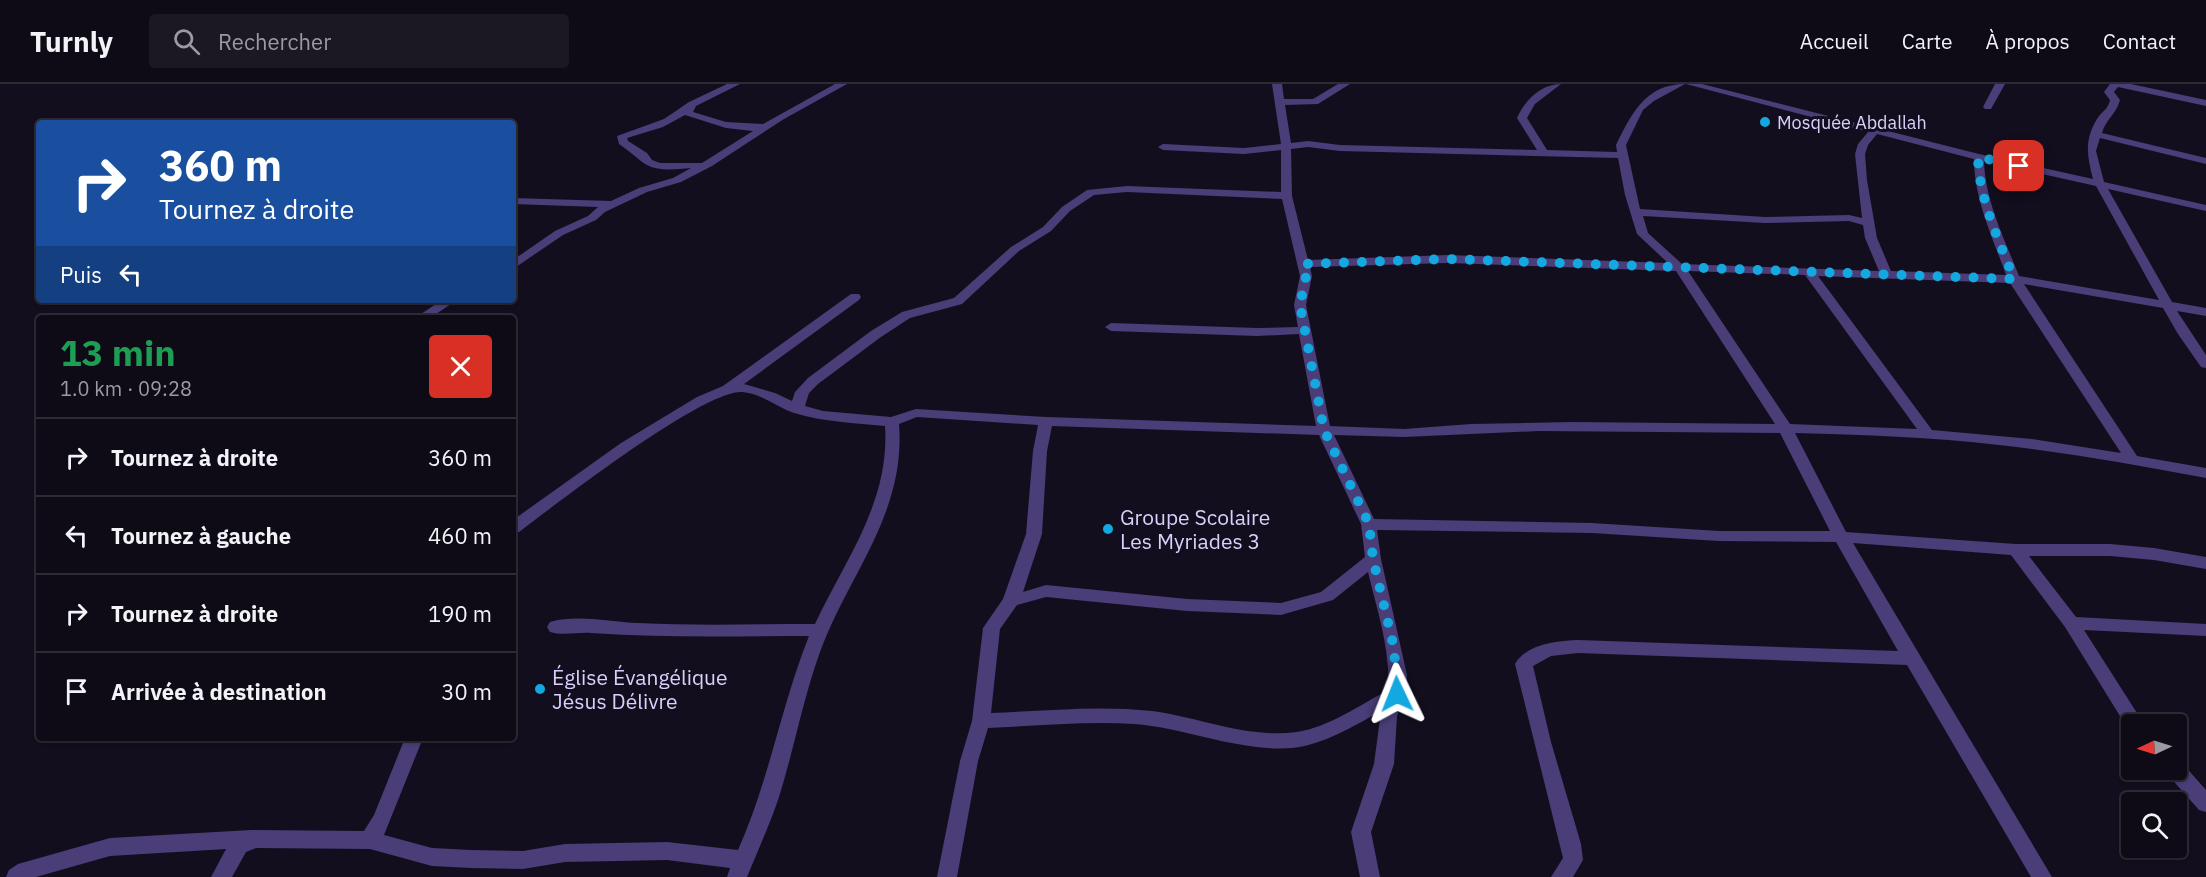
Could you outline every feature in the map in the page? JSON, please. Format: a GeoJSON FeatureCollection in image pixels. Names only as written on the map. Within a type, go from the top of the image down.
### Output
{"type":"FeatureCollection","features":[{"type":"Feature","properties":{"kind":"street"},"geometry":{"type":"LineString","coordinates":[[708,164],[659,166],[648,162],[643,155],[623,142],[622,136],[669,123],[692,104],[735,84]]}},
{"type":"Feature","properties":{"kind":"street"},"geometry":{"type":"LineString","coordinates":[[516,263],[560,233],[585,222],[601,210],[643,190],[677,180],[708,164],[842,84]]}},
{"type":"Feature","properties":{"kind":"street"},"geometry":{"type":"LineString","coordinates":[[1277,84],[1286,146],[1287,196],[1306,276],[1300,305],[1324,430],[1369,524],[1373,559],[1394,648],[1397,694],[1388,716],[1384,764],[1361,832],[1370,877]]}},
{"type":"Feature","properties":{"kind":"street"},"geometry":{"type":"LineString","coordinates":[[1280,102],[1316,102],[1345,84]]}},
{"type":"Feature","properties":{"kind":"street"},"geometry":{"type":"LineString","coordinates":[[1544,153],[1522,118],[1534,98],[1556,84]]}},
{"type":"Feature","properties":{"kind":"street"},"geometry":{"type":"LineString","coordinates":[[1680,84],[1651,99],[1639,109],[1621,145],[1635,212],[1643,234],[1681,269],[1785,428],[1841,537],[2042,877]]}},
{"type":"Feature","properties":{"kind":"street"},"geometry":{"type":"LineString","coordinates":[[1691,84],[1978,157],[2206,208]]}},
{"type":"Feature","properties":{"kind":"street"},"geometry":{"type":"LineString","coordinates":[[1988,107],[2000,84]]}},
{"type":"Feature","properties":{"kind":"street"},"geometry":{"type":"LineString","coordinates":[[2206,103],[2116,84],[2109,92],[2115,100],[2114,109],[2101,120],[2091,151],[2099,183],[2166,304],[2206,364]]}},
{"type":"Feature","properties":{"kind":"street"},"geometry":{"type":"LineString","coordinates":[[692,104],[688,113],[699,118],[750,129],[767,127]]}},
{"type":"Feature","properties":{"kind":"street"},"geometry":{"type":"LineString","coordinates":[[1874,131],[1863,144],[1860,154],[1867,222],[1871,238],[1886,273]]}},
{"type":"Feature","properties":{"kind":"street"},"geometry":{"type":"LineString","coordinates":[[2095,135],[2206,161]]}},
{"type":"Feature","properties":{"kind":"street"},"geometry":{"type":"LineString","coordinates":[[1163,147],[1244,151],[1308,144],[1340,148],[1622,155]]}},
{"type":"Feature","properties":{"kind":"street"},"geometry":{"type":"LineString","coordinates":[[1978,157],[1987,207],[2014,279],[2132,459]]}},
{"type":"Feature","properties":{"kind":"street"},"geometry":{"type":"LineString","coordinates":[[797,408],[802,392],[813,381],[876,334],[906,315],[958,301],[1015,249],[1047,229],[1066,209],[1092,192],[1127,189],[1287,196]]}},
{"type":"Feature","properties":{"kind":"street"},"geometry":{"type":"LineString","coordinates":[[516,201],[616,203]]}},
{"type":"Feature","properties":{"kind":"street"},"geometry":{"type":"LineString","coordinates":[[1635,212],[1765,220],[1849,218],[1867,222]]}},
{"type":"Feature","properties":{"kind":"street"},"geometry":{"type":"LineString","coordinates":[[1304,264],[1448,259],[2014,279],[2206,312]]}},
{"type":"Feature","properties":{"kind":"street"},"geometry":{"type":"LineString","coordinates":[[1809,272],[1928,434]]}},
{"type":"Feature","properties":{"kind":"street"},"geometry":{"type":"LineString","coordinates":[[516,526],[626,446],[702,399],[728,389],[855,297]]}},
{"type":"Feature","properties":{"kind":"street"},"geometry":{"type":"LineString","coordinates":[[426,315],[446,303]]}},
{"type":"Feature","properties":{"kind":"street"},"geometry":{"type":"LineString","coordinates":[[1111,327],[1171,327],[1277,333],[1305,330]]}},
{"type":"Feature","properties":{"kind":"street"},"geometry":{"type":"LineString","coordinates":[[728,389],[744,388],[823,415],[892,422],[916,413],[1046,421],[1404,433],[1444,429],[1547,426],[1785,428],[1928,434],[2001,440],[2132,459],[2206,473]]}},
{"type":"Feature","properties":{"kind":"street"},"geometry":{"type":"LineString","coordinates":[[947,877],[969,761],[981,721],[992,628],[1011,601],[1034,534],[1040,451],[1046,421]]}},
{"type":"Feature","properties":{"kind":"street"},"geometry":{"type":"LineString","coordinates":[[16,877],[25,872],[110,847],[254,839],[334,838],[370,840],[432,857],[523,860],[565,853],[667,851],[740,868],[760,823],[820,630],[860,555],[889,484],[895,441],[892,422]]}},
{"type":"Feature","properties":{"kind":"street"},"geometry":{"type":"LineString","coordinates":[[1369,524],[1592,528],[1719,536],[1841,537],[2016,550],[2110,550],[2154,554],[2206,563]]}},
{"type":"Feature","properties":{"kind":"street"},"geometry":{"type":"LineString","coordinates":[[2016,550],[2071,623],[2129,714]]}},
{"type":"Feature","properties":{"kind":"street"},"geometry":{"type":"LineString","coordinates":[[1011,601],[1046,591],[1187,605],[1281,609],[1327,596],[1373,559]]}},
{"type":"Feature","properties":{"kind":"street"},"geometry":{"type":"LineString","coordinates":[[2071,623],[2206,630]]}},
{"type":"Feature","properties":{"kind":"street"},"geometry":{"type":"LineString","coordinates":[[556,627],[587,626],[639,630],[820,630]]}},
{"type":"Feature","properties":{"kind":"street"},"geometry":{"type":"LineString","coordinates":[[1562,877],[1573,860],[1571,844],[1542,742],[1524,664],[1532,656],[1557,648],[1597,647],[1911,657]]}},
{"type":"Feature","properties":{"kind":"street"},"geometry":{"type":"LineString","coordinates":[[981,721],[1135,717],[1197,726],[1252,738],[1295,740],[1330,728],[1397,694]]}},
{"type":"Feature","properties":{"kind":"street"},"geometry":{"type":"LineString","coordinates":[[370,840],[382,819],[413,741]]}},
{"type":"Feature","properties":{"kind":"street"},"geometry":{"type":"LineString","coordinates":[[2187,778],[2200,788],[2206,804]]}},
{"type":"Feature","properties":{"kind":"street"},"geometry":{"type":"LineString","coordinates":[[222,877],[239,846],[254,839]]}},
{"type":"Feature","properties":{"kind":"place","name":"Mosquée Abdallah"},"geometry":{"type":"Point","coordinates":[1765,122]}},
{"type":"Feature","properties":{"kind":"place","name":"Groupe Scolaire Les Myriades 3"},"geometry":{"type":"Point","coordinates":[1108,529]}},
{"type":"Feature","properties":{"kind":"place","name":"Église Évangélique Jésus Délivre"},"geometry":{"type":"Point","coordinates":[540,689]}},
{"type":"Feature","properties":{"kind":"route"},"geometry":{"type":"LineString","coordinates":[[1397,694],[1398,675],[1394,648],[1373,559],[1369,524],[1324,430],[1300,305],[1306,276],[1304,264],[1448,259],[2014,279],[1987,207],[1978,157],[2019,166]]}}]}
